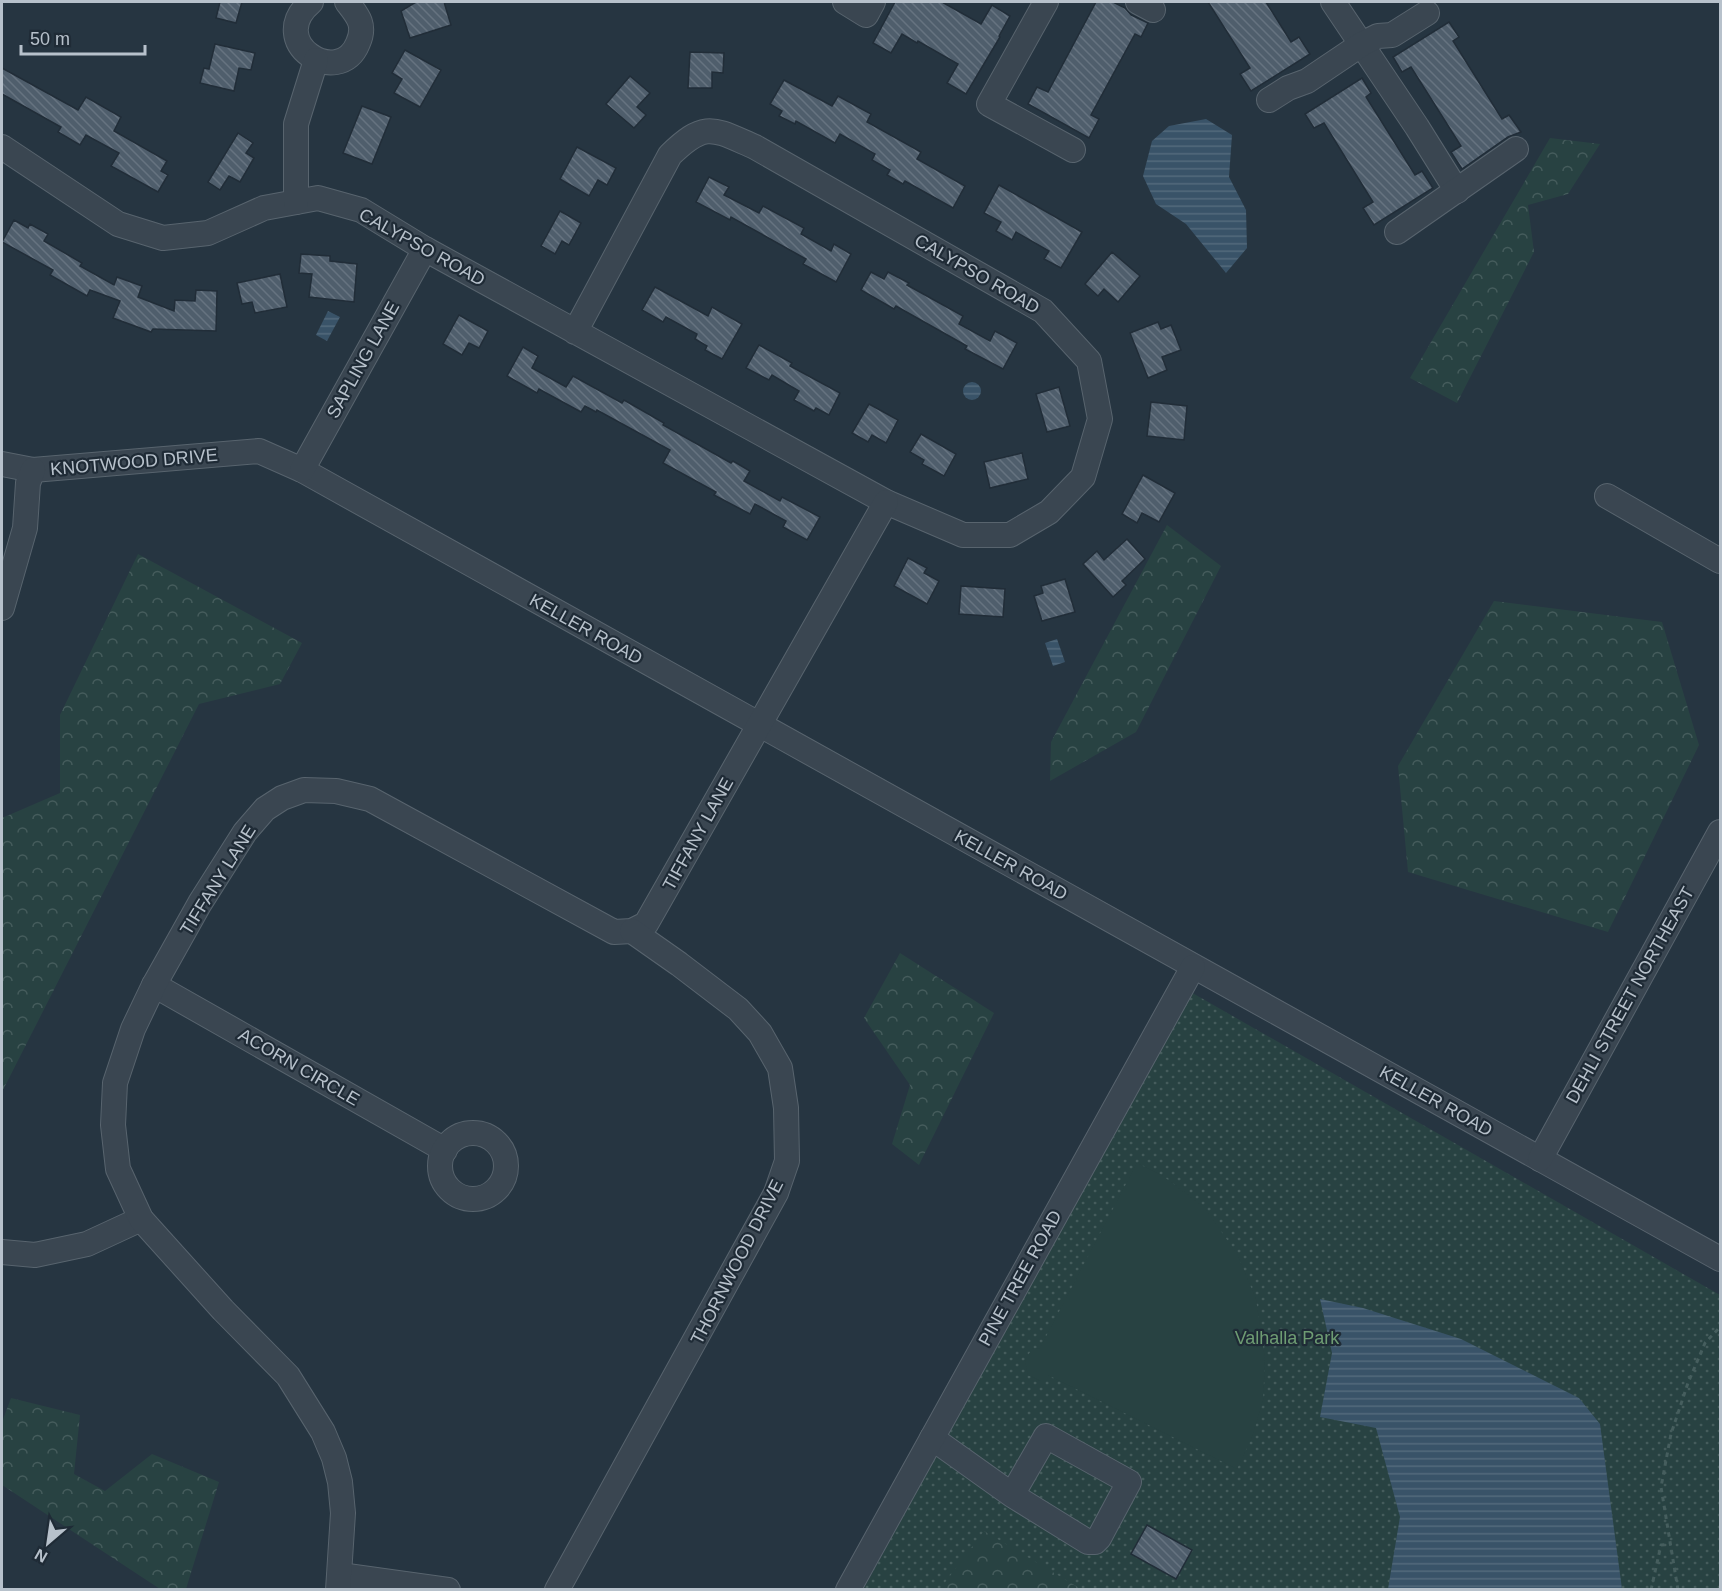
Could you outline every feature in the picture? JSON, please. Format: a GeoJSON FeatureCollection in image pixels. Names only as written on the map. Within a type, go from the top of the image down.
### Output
{"type":"FeatureCollection","features":[{"type":"Feature","properties":{"kind":"street"},"geometry":{"type":"LineString","coordinates":[[311,2],[303,8],[297,21],[296,34],[299,43],[305,53],[316,60],[336,62],[346,58],[355,50],[363,32],[361,19],[347,2]]}},
{"type":"Feature","properties":{"kind":"street"},"geometry":{"type":"LineString","coordinates":[[845,2],[869,8]]}},
{"type":"Feature","properties":{"kind":"street"},"geometry":{"type":"LineString","coordinates":[[1046,2],[989,104],[1073,150]]}},
{"type":"Feature","properties":{"kind":"street"},"geometry":{"type":"LineString","coordinates":[[1333,2],[1457,191]]}},
{"type":"Feature","properties":{"kind":"street"},"geometry":{"type":"LineString","coordinates":[[1269,100],[1288,88],[1307,81],[1362,44],[1378,36],[1392,35],[1427,13]]}},
{"type":"Feature","properties":{"kind":"street"},"geometry":{"type":"LineString","coordinates":[[296,202],[296,124],[316,60]]}},
{"type":"Feature","properties":{"kind":"street","name":"CALYPSO ROAD"},"geometry":{"type":"LineString","coordinates":[[2,147],[118,224],[163,238],[208,233],[264,208],[318,198],[362,210],[425,249],[576,332],[886,502],[963,535],[1010,535],[1048,512],[1083,477],[1100,419],[1089,361],[1043,311],[755,147],[716,130],[690,136],[670,155],[576,332]]}},
{"type":"Feature","properties":{"kind":"street"},"geometry":{"type":"LineString","coordinates":[[1397,232],[1516,149]]}},
{"type":"Feature","properties":{"kind":"street","name":"SAPLING LANE"},"geometry":{"type":"LineString","coordinates":[[302,470],[425,249]]}},
{"type":"Feature","properties":{"kind":"street","name":"KNOTWOOD DRIVE"},"geometry":{"type":"LineString","coordinates":[[2,608],[25,528],[27,483],[33,470],[259,451],[302,470]]}},
{"type":"Feature","properties":{"kind":"street"},"geometry":{"type":"LineString","coordinates":[[2,464],[33,470]]}},
{"type":"Feature","properties":{"kind":"street","name":"KELLER ROAD"},"geometry":{"type":"LineString","coordinates":[[302,470],[1720,1259]]}},
{"type":"Feature","properties":{"kind":"street"},"geometry":{"type":"LineString","coordinates":[[1607,496],[1720,561]]}},
{"type":"Feature","properties":{"kind":"street","name":"TIFFANY LANE"},"geometry":{"type":"LineString","coordinates":[[339,1582],[343,1513],[340,1482],[334,1458],[323,1432],[288,1376],[141,1219],[118,1169],[113,1125],[115,1083],[133,1029],[154,985],[200,903],[245,832],[265,809],[282,798],[304,790],[336,791],[370,799],[614,932],[632,931],[646,924],[886,502]]}},
{"type":"Feature","properties":{"kind":"street","name":"DEHLI STREET NORTHEAST"},"geometry":{"type":"LineString","coordinates":[[1540,1158],[1720,832]]}},
{"type":"Feature","properties":{"kind":"street","name":"THORNWOOD DRIVE"},"geometry":{"type":"LineString","coordinates":[[557,1590],[776,1193],[787,1161],[786,1108],[780,1068],[760,1033],[738,1009],[632,931]]}},
{"type":"Feature","properties":{"kind":"street","name":"PINE TREE ROAD"},"geometry":{"type":"LineString","coordinates":[[848,1590],[1192,966]]}},
{"type":"Feature","properties":{"kind":"street","name":"ACORN CIRCLE"},"geometry":{"type":"LineString","coordinates":[[154,985],[445,1150]]}},
{"type":"Feature","properties":{"kind":"street"},"geometry":{"type":"LineString","coordinates":[[2,1252],[35,1255],[87,1244],[141,1219]]}},
{"type":"Feature","properties":{"kind":"street"},"geometry":{"type":"LineString","coordinates":[[932,1438],[1012,1495],[1082,1540],[1095,1542],[1129,1482],[1046,1436],[1012,1495]]}},
{"type":"Feature","properties":{"kind":"street"},"geometry":{"type":"LineString","coordinates":[[339,1582],[448,1590]]}},
{"type":"Feature","properties":{"kind":"path"},"geometry":{"type":"LineString","coordinates":[[1678,1590],[1661,1487],[1671,1434],[1688,1383],[1705,1343],[1720,1327]]}},
{"type":"Feature","properties":{"kind":"path"},"geometry":{"type":"LineString","coordinates":[[1651,1590],[1661,1545],[1671,1544]]}},
{"type":"Feature","properties":{"kind":"green space"},"geometry":{"type":"Polygon","coordinates":[[[1550,138],[1600,144],[1568,194],[1528,205],[1534,252],[1457,403],[1410,378],[1550,138]]]}},
{"type":"Feature","properties":{"kind":"green space"},"geometry":{"type":"Polygon","coordinates":[[[1167,525],[1221,566],[1136,732],[1050,781],[1051,742],[1167,525]]]}},
{"type":"Feature","properties":{"kind":"green space"},"geometry":{"type":"Polygon","coordinates":[[[138,554],[302,643],[280,684],[199,704],[2,1092],[2,818],[60,793],[60,715],[138,554]]]}},
{"type":"Feature","properties":{"kind":"green space"},"geometry":{"type":"Polygon","coordinates":[[[1494,601],[1662,622],[1699,745],[1608,932],[1408,872],[1398,766],[1494,601]]]}},
{"type":"Feature","properties":{"kind":"green space"},"geometry":{"type":"Polygon","coordinates":[[[900,953],[994,1013],[919,1165],[892,1144],[910,1085],[864,1018],[900,953]]]}},
{"type":"Feature","properties":{"kind":"green space","name":"Valhalla Park"},"geometry":{"type":"Polygon","coordinates":[[[1189,991],[1720,1295],[1720,1589],[863,1590],[1189,991]]]}},
{"type":"Feature","properties":{"kind":"green space"},"geometry":{"type":"Polygon","coordinates":[[[1137,1163],[1163,1176],[1204,1207],[1237,1254],[1256,1299],[1265,1359],[1263,1400],[1252,1437],[1237,1469],[1048,1375],[1041,1381],[1028,1375],[1025,1360],[1032,1349],[1040,1348],[1137,1163]]]}},
{"type":"Feature","properties":{"kind":"green space"},"geometry":{"type":"Polygon","coordinates":[[[11,1398],[80,1415],[74,1474],[105,1491],[152,1454],[219,1482],[186,1589],[160,1589],[2,1485],[2,1422],[11,1398]]]}},
{"type":"Feature","properties":{"kind":"green space"},"geometry":{"type":"Polygon","coordinates":[[[984,1531],[1081,1589],[940,1589],[984,1531]]]}},
{"type":"Feature","properties":{"kind":"water"},"geometry":{"type":"Polygon","coordinates":[[[1206,119],[1232,135],[1229,177],[1246,210],[1247,248],[1226,273],[1186,224],[1156,204],[1143,176],[1152,141],[1169,126],[1206,119]]]}},
{"type":"Feature","properties":{"kind":"water"},"geometry":{"type":"Polygon","coordinates":[[[328,311],[340,317],[327,341],[316,335],[328,311]]]}},
{"type":"Feature","properties":{"kind":"water"},"geometry":{"type":"Polygon","coordinates":[[[972,382],[978,385],[981,391],[978,397],[972,400],[966,397],[963,391],[966,385],[972,382]]]}},
{"type":"Feature","properties":{"kind":"water"},"geometry":{"type":"Polygon","coordinates":[[[1057,639],[1065,662],[1053,666],[1045,643],[1057,639]]]}},
{"type":"Feature","properties":{"kind":"water"},"geometry":{"type":"Polygon","coordinates":[[[1320,1299],[1363,1308],[1461,1339],[1579,1398],[1600,1424],[1622,1589],[1388,1589],[1400,1517],[1376,1428],[1320,1417],[1332,1353],[1320,1299]]]}},
{"type":"Feature","properties":{"kind":"building"},"geometry":{"type":"Polygon","coordinates":[[[220,2],[242,2],[236,23],[216,18],[220,2]]]}},
{"type":"Feature","properties":{"kind":"building"},"geometry":{"type":"Polygon","coordinates":[[[416,2],[444,2],[451,25],[410,38],[401,11],[416,2]]]}},
{"type":"Feature","properties":{"kind":"building"},"geometry":{"type":"Polygon","coordinates":[[[895,2],[942,2],[981,24],[992,5],[1010,16],[966,94],[947,83],[958,64],[918,41],[917,43],[902,34],[891,53],[873,43],[895,2]]]}},
{"type":"Feature","properties":{"kind":"building"},"geometry":{"type":"Polygon","coordinates":[[[1096,2],[1113,2],[1125,8],[1131,15],[1148,23],[1141,37],[1135,34],[1091,115],[1099,119],[1089,138],[1028,104],[1037,87],[1048,92],[1096,2]]]}},
{"type":"Feature","properties":{"kind":"building"},"geometry":{"type":"Polygon","coordinates":[[[1208,2],[1266,2],[1291,42],[1299,37],[1310,54],[1251,91],[1240,74],[1250,68],[1208,2]]]}},
{"type":"Feature","properties":{"kind":"building"},"geometry":{"type":"Polygon","coordinates":[[[1449,22],[1459,37],[1453,41],[1502,119],[1509,115],[1521,132],[1508,137],[1462,169],[1451,152],[1461,146],[1411,67],[1402,72],[1393,57],[1449,22]]]}},
{"type":"Feature","properties":{"kind":"building"},"geometry":{"type":"Polygon","coordinates":[[[215,44],[255,53],[251,70],[239,68],[234,91],[200,83],[204,68],[209,69],[215,44]]]}},
{"type":"Feature","properties":{"kind":"building"},"geometry":{"type":"Polygon","coordinates":[[[405,50],[441,70],[420,107],[394,93],[402,79],[392,73],[405,50]]]}},
{"type":"Feature","properties":{"kind":"building"},"geometry":{"type":"Polygon","coordinates":[[[690,52],[724,53],[723,73],[712,72],[712,88],[688,88],[690,52]]]}},
{"type":"Feature","properties":{"kind":"building"},"geometry":{"type":"Polygon","coordinates":[[[2,68],[78,110],[86,97],[121,117],[114,131],[167,161],[161,171],[168,175],[158,192],[111,166],[119,153],[86,135],[80,145],[58,132],[61,127],[2,94],[2,68]]]}},
{"type":"Feature","properties":{"kind":"building"},"geometry":{"type":"Polygon","coordinates":[[[630,76],[650,93],[637,107],[646,115],[634,128],[606,104],[630,76]]]}},
{"type":"Feature","properties":{"kind":"building"},"geometry":{"type":"Polygon","coordinates":[[[1362,78],[1371,93],[1366,97],[1415,175],[1422,171],[1433,188],[1374,225],[1363,208],[1373,202],[1324,123],[1314,128],[1305,114],[1362,78]]]}},
{"type":"Feature","properties":{"kind":"building"},"geometry":{"type":"Polygon","coordinates":[[[784,80],[832,106],[838,96],[871,114],[867,122],[921,152],[917,159],[965,186],[953,208],[905,181],[903,184],[887,175],[890,170],[872,160],[875,154],[840,134],[835,143],[796,121],[795,124],[779,116],[782,111],[770,104],[784,80]]]}},
{"type":"Feature","properties":{"kind":"building"},"geometry":{"type":"Polygon","coordinates":[[[362,106],[391,117],[372,164],[343,153],[362,106]]]}},
{"type":"Feature","properties":{"kind":"building"},"geometry":{"type":"Polygon","coordinates":[[[238,133],[253,143],[246,153],[254,158],[240,182],[229,176],[220,190],[208,182],[238,133]]]}},
{"type":"Feature","properties":{"kind":"building"},"geometry":{"type":"Polygon","coordinates":[[[577,147],[616,168],[607,185],[598,180],[589,196],[560,179],[577,147]]]}},
{"type":"Feature","properties":{"kind":"building"},"geometry":{"type":"Polygon","coordinates":[[[709,177],[729,187],[724,195],[759,213],[763,206],[804,228],[801,234],[831,251],[834,244],[851,254],[836,282],[803,264],[806,259],[731,217],[730,220],[696,202],[709,177]]]}},
{"type":"Feature","properties":{"kind":"building"},"geometry":{"type":"Polygon","coordinates":[[[999,185],[1082,232],[1061,268],[1044,259],[1049,251],[1016,232],[1012,240],[996,231],[1001,222],[984,213],[999,185]]]}},
{"type":"Feature","properties":{"kind":"building"},"geometry":{"type":"Polygon","coordinates":[[[560,211],[581,223],[569,245],[562,241],[555,254],[541,246],[560,211]]]}},
{"type":"Feature","properties":{"kind":"building"},"geometry":{"type":"Polygon","coordinates":[[[14,220],[28,228],[30,224],[48,234],[44,241],[82,263],[80,266],[114,285],[117,277],[142,286],[138,297],[174,311],[175,300],[195,301],[196,290],[217,291],[216,331],[153,329],[151,332],[113,318],[120,301],[90,290],[87,296],[50,275],[53,270],[2,242],[14,220]]]}},
{"type":"Feature","properties":{"kind":"building"},"geometry":{"type":"Polygon","coordinates":[[[1112,252],[1140,276],[1118,302],[1104,289],[1098,296],[1085,284],[1112,252]]]}},
{"type":"Feature","properties":{"kind":"building"},"geometry":{"type":"Polygon","coordinates":[[[301,254],[330,256],[330,261],[357,264],[354,302],[309,297],[312,274],[299,273],[301,254]]]}},
{"type":"Feature","properties":{"kind":"building"},"geometry":{"type":"Polygon","coordinates":[[[871,272],[884,279],[888,272],[909,283],[907,285],[963,316],[959,324],[990,341],[995,331],[1017,343],[1003,369],[965,349],[967,346],[896,306],[894,309],[861,290],[871,272]]]}},
{"type":"Feature","properties":{"kind":"building"},"geometry":{"type":"Polygon","coordinates":[[[280,274],[287,307],[255,313],[252,302],[242,304],[237,283],[280,274]]]}},
{"type":"Feature","properties":{"kind":"building"},"geometry":{"type":"Polygon","coordinates":[[[655,287],[708,316],[712,307],[742,324],[722,359],[705,350],[707,346],[695,339],[697,334],[666,317],[663,322],[642,310],[655,287]]]}},
{"type":"Feature","properties":{"kind":"building"},"geometry":{"type":"Polygon","coordinates":[[[459,315],[488,331],[479,348],[469,343],[462,355],[443,344],[459,315]]]}},
{"type":"Feature","properties":{"kind":"building"},"geometry":{"type":"Polygon","coordinates":[[[1158,322],[1161,329],[1171,325],[1181,350],[1162,357],[1167,370],[1148,378],[1130,333],[1158,322]]]}},
{"type":"Feature","properties":{"kind":"building"},"geometry":{"type":"Polygon","coordinates":[[[759,345],[792,363],[790,366],[840,393],[829,415],[816,408],[814,411],[794,400],[799,391],[772,375],[769,380],[746,368],[759,345]]]}},
{"type":"Feature","properties":{"kind":"building"},"geometry":{"type":"Polygon","coordinates":[[[523,347],[538,356],[532,368],[566,387],[573,376],[622,403],[624,400],[664,423],[663,425],[731,463],[733,461],[750,471],[744,481],[780,501],[782,497],[820,517],[807,540],[783,527],[786,521],[755,504],[750,514],[714,495],[716,492],[663,463],[670,450],[597,410],[596,412],[585,406],[581,412],[539,389],[537,393],[507,376],[523,347]]]}},
{"type":"Feature","properties":{"kind":"building"},"geometry":{"type":"Polygon","coordinates":[[[1059,387],[1070,426],[1047,432],[1036,394],[1059,387]]]}},
{"type":"Feature","properties":{"kind":"building"},"geometry":{"type":"Polygon","coordinates":[[[1151,402],[1187,406],[1184,440],[1147,436],[1151,402]]]}},
{"type":"Feature","properties":{"kind":"building"},"geometry":{"type":"Polygon","coordinates":[[[869,404],[898,420],[886,443],[872,435],[868,442],[852,433],[869,404]]]}},
{"type":"Feature","properties":{"kind":"building"},"geometry":{"type":"Polygon","coordinates":[[[921,434],[956,454],[944,476],[922,464],[924,460],[910,452],[921,434]]]}},
{"type":"Feature","properties":{"kind":"building"},"geometry":{"type":"Polygon","coordinates":[[[1022,453],[1028,479],[990,488],[984,462],[1022,453]]]}},
{"type":"Feature","properties":{"kind":"building"},"geometry":{"type":"Polygon","coordinates":[[[1143,475],[1175,493],[1159,522],[1142,513],[1137,523],[1122,514],[1143,475]]]}},
{"type":"Feature","properties":{"kind":"building"},"geometry":{"type":"Polygon","coordinates":[[[1127,539],[1145,559],[1122,581],[1126,585],[1113,597],[1083,564],[1097,551],[1104,560],[1127,539]]]}},
{"type":"Feature","properties":{"kind":"building"},"geometry":{"type":"Polygon","coordinates":[[[908,558],[927,568],[924,573],[939,581],[927,604],[894,586],[908,558]]]}},
{"type":"Feature","properties":{"kind":"building"},"geometry":{"type":"Polygon","coordinates":[[[1065,579],[1075,612],[1042,621],[1034,596],[1043,593],[1041,586],[1065,579]]]}},
{"type":"Feature","properties":{"kind":"building"},"geometry":{"type":"Polygon","coordinates":[[[961,586],[1005,589],[1003,617],[959,614],[961,586]]]}},
{"type":"Feature","properties":{"kind":"building"},"geometry":{"type":"Polygon","coordinates":[[[1147,1525],[1192,1550],[1176,1579],[1131,1554],[1147,1525]]]}}]}
